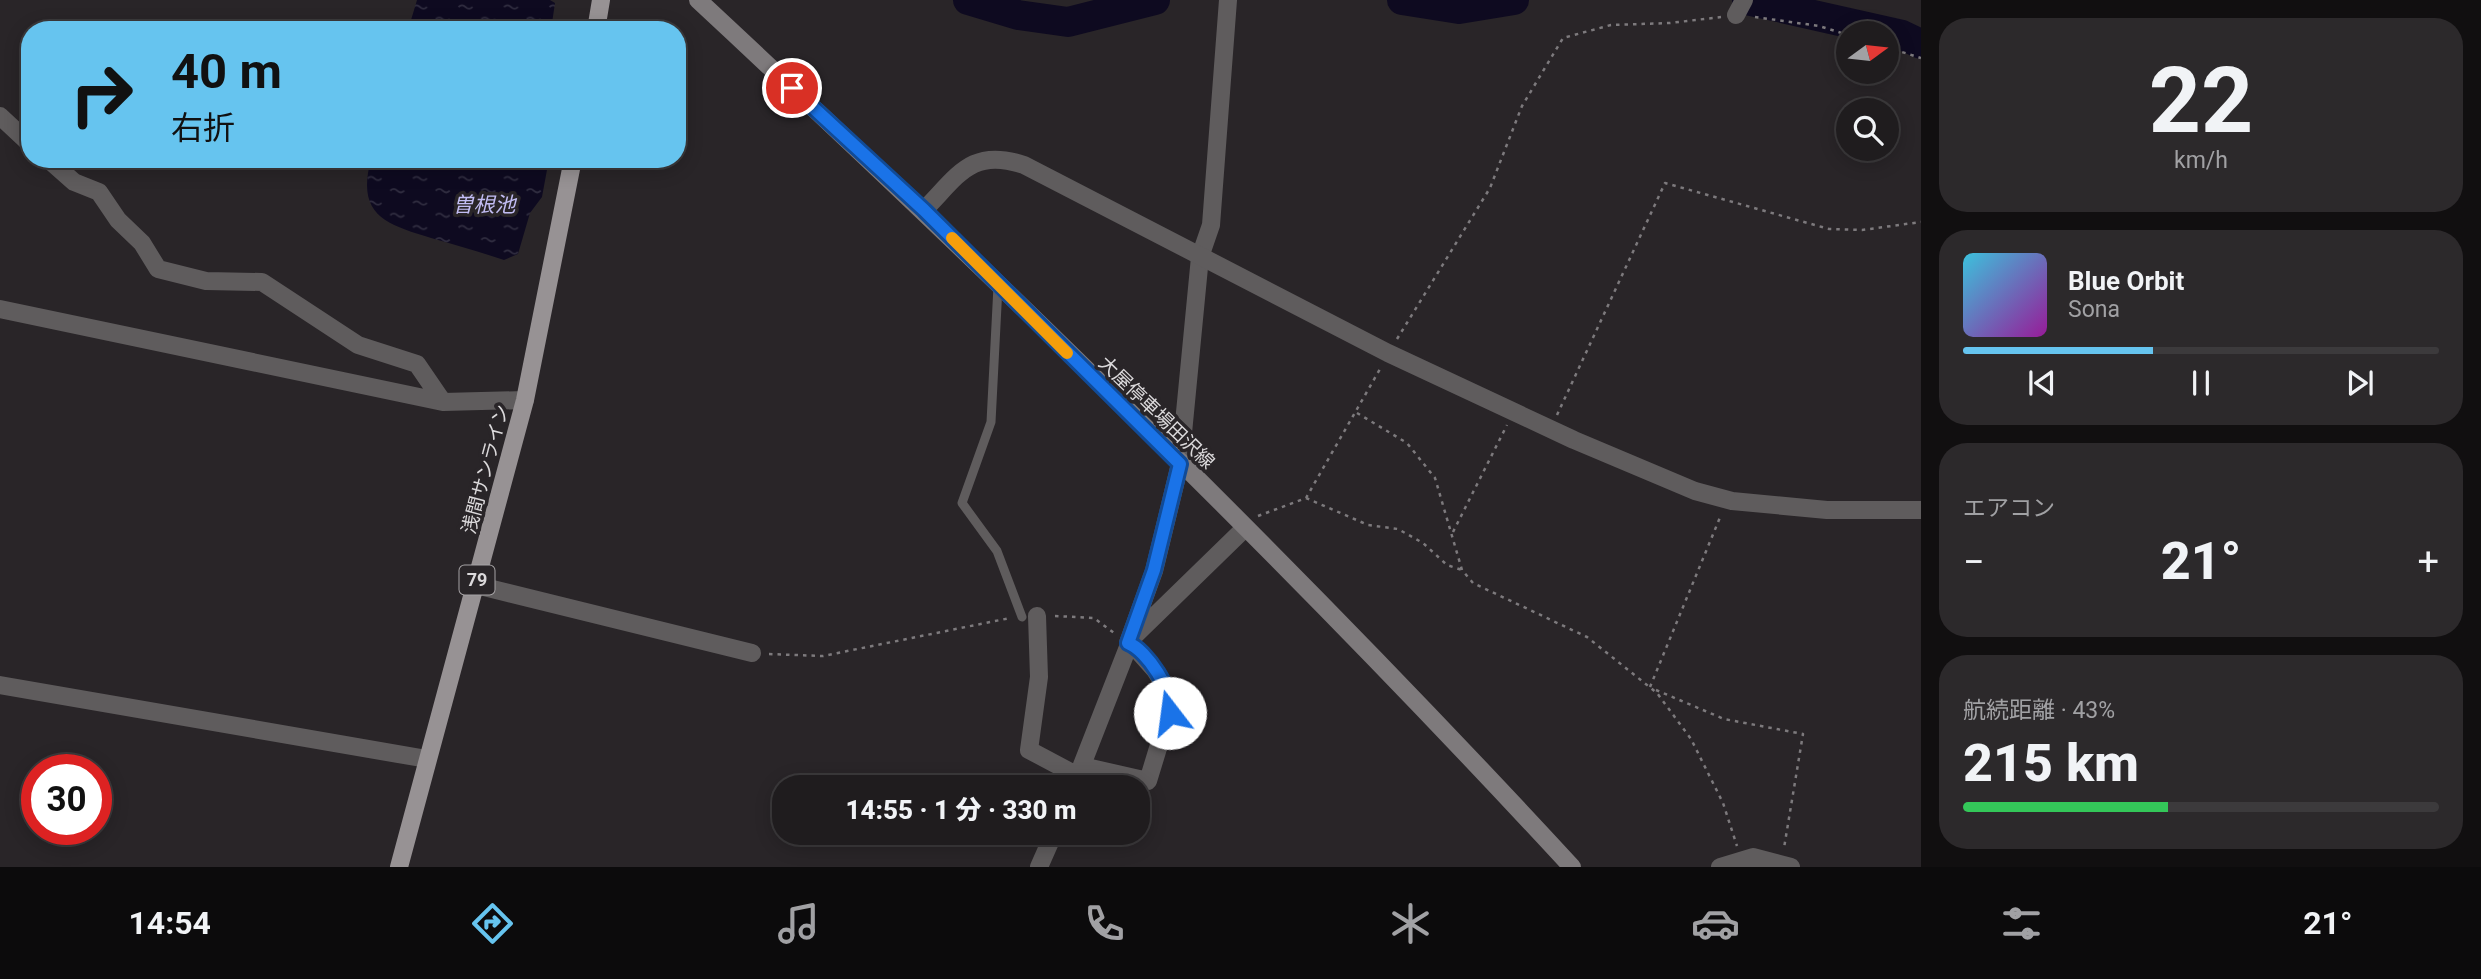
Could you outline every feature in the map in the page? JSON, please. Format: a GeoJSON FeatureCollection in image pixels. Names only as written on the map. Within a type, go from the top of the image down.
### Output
{"type":"FeatureCollection","features":[{"type":"Feature","properties":{"kind":"main road"},"geometry":{"type":"LineString","coordinates":[[598,21],[601,0]]}},
{"type":"Feature","properties":{"kind":"main road","name":"大屋停車場田沢線"},"geometry":{"type":"LineString","coordinates":[[698,0],[924,210],[1245,528],[1429,712],[1572,867]]}},
{"type":"Feature","properties":{"kind":"main road","name":"浅間サンライン"},"geometry":{"type":"LineString","coordinates":[[399,867],[525,400],[571,168]]}},
{"type":"Feature","properties":{"kind":"street"},"geometry":{"type":"LineString","coordinates":[[1078,775],[1154,570],[1180,464],[1200,257],[1211,225],[1228,0]]}},
{"type":"Feature","properties":{"kind":"street"},"geometry":{"type":"LineString","coordinates":[[0,117],[21,136]]}},
{"type":"Feature","properties":{"kind":"street"},"geometry":{"type":"LineString","coordinates":[[924,210],[966,169],[982,158],[1003,158],[1024,165],[1388,353],[1695,491],[1727,499],[1827,510],[1921,510]]}},
{"type":"Feature","properties":{"kind":"street"},"geometry":{"type":"LineString","coordinates":[[58,168],[74,182],[99,192],[118,220],[142,243],[158,269],[206,281],[262,282],[358,345],[417,365],[443,402]]}},
{"type":"Feature","properties":{"kind":"street"},"geometry":{"type":"LineString","coordinates":[[0,309],[443,402],[525,400]]}},
{"type":"Feature","properties":{"kind":"street"},"geometry":{"type":"LineString","coordinates":[[1129,642],[1245,528]]}},
{"type":"Feature","properties":{"kind":"street"},"geometry":{"type":"LineString","coordinates":[[476,585],[752,653]]}},
{"type":"Feature","properties":{"kind":"street"},"geometry":{"type":"LineString","coordinates":[[1030,617],[1039,677],[1029,750],[1076,775]]}},
{"type":"Feature","properties":{"kind":"street"},"geometry":{"type":"LineString","coordinates":[[1129,642],[1156,670],[1173,699],[1150,775]]}},
{"type":"Feature","properties":{"kind":"street"},"geometry":{"type":"LineString","coordinates":[[0,685],[427,759]]}},
{"type":"Feature","properties":{"kind":"street"},"geometry":{"type":"LineString","coordinates":[[1039,867],[1049,845]]}},
{"type":"Feature","properties":{"kind":"street"},"geometry":{"type":"LineString","coordinates":[[1720,867],[1753,857],[1786,865]]}},
{"type":"Feature","properties":{"kind":"lane"},"geometry":{"type":"LineString","coordinates":[[998,286],[991,422],[962,503],[997,551],[1030,617]]}},
{"type":"Feature","properties":{"kind":"path"},"geometry":{"type":"LineString","coordinates":[[1245,528],[1259,515],[1306,498],[1357,413],[1388,353],[1490,188],[1522,106],[1563,38],[1611,24],[1670,23],[1740,8],[1836,31]]}},
{"type":"Feature","properties":{"kind":"path"},"geometry":{"type":"LineString","coordinates":[[1899,51],[1921,58]]}},
{"type":"Feature","properties":{"kind":"path"},"geometry":{"type":"LineString","coordinates":[[1551,428],[1665,184],[1829,229],[1862,230],[1921,222]]}},
{"type":"Feature","properties":{"kind":"path"},"geometry":{"type":"LineString","coordinates":[[1452,532],[1515,410]]}},
{"type":"Feature","properties":{"kind":"path"},"geometry":{"type":"LineString","coordinates":[[1357,413],[1407,443],[1435,478],[1462,570],[1473,583],[1587,637],[1650,687],[1691,739],[1723,803],[1742,861]]}},
{"type":"Feature","properties":{"kind":"path"},"geometry":{"type":"LineString","coordinates":[[1306,498],[1368,525],[1398,529],[1423,543],[1447,565],[1462,570]]}},
{"type":"Feature","properties":{"kind":"path"},"geometry":{"type":"LineString","coordinates":[[1650,687],[1727,499]]}},
{"type":"Feature","properties":{"kind":"path"},"geometry":{"type":"LineString","coordinates":[[752,653],[823,656],[879,647],[999,618],[1030,617],[1094,618],[1129,642]]}},
{"type":"Feature","properties":{"kind":"path"},"geometry":{"type":"LineString","coordinates":[[1650,687],[1724,719],[1803,734],[1786,865]]}},
{"type":"Feature","properties":{"kind":"water"},"geometry":{"type":"Polygon","coordinates":[[[417,0],[550,0],[555,3],[552,21],[411,21],[417,0]]]}},
{"type":"Feature","properties":{"kind":"water","name":"曽根池"},"geometry":{"type":"Polygon","coordinates":[[[369,168],[547,168],[542,197],[530,213],[518,254],[504,260],[388,222],[371,205],[367,178],[369,168]]]}},
{"type":"Feature","properties":{"kind":"waterway"},"geometry":{"type":"LineString","coordinates":[[968,0],[1018,15],[1068,22],[1155,0]]}},
{"type":"Feature","properties":{"kind":"waterway"},"geometry":{"type":"LineString","coordinates":[[1402,0],[1459,9],[1514,0]]}},
{"type":"Feature","properties":{"kind":"waterway"},"geometry":{"type":"LineString","coordinates":[[1747,0],[1902,35],[1921,44]]}},
{"type":"Feature","properties":{"kind":"slow traffic"},"geometry":{"type":"LineString","coordinates":[[952,238],[1067,353]]}},
{"type":"Feature","properties":{"kind":"route"},"geometry":{"type":"LineString","coordinates":[[792,88],[924,210],[1180,464],[1154,570],[1128,643],[1130,642],[1156,670],[1173,699],[1170,713]]}}]}
